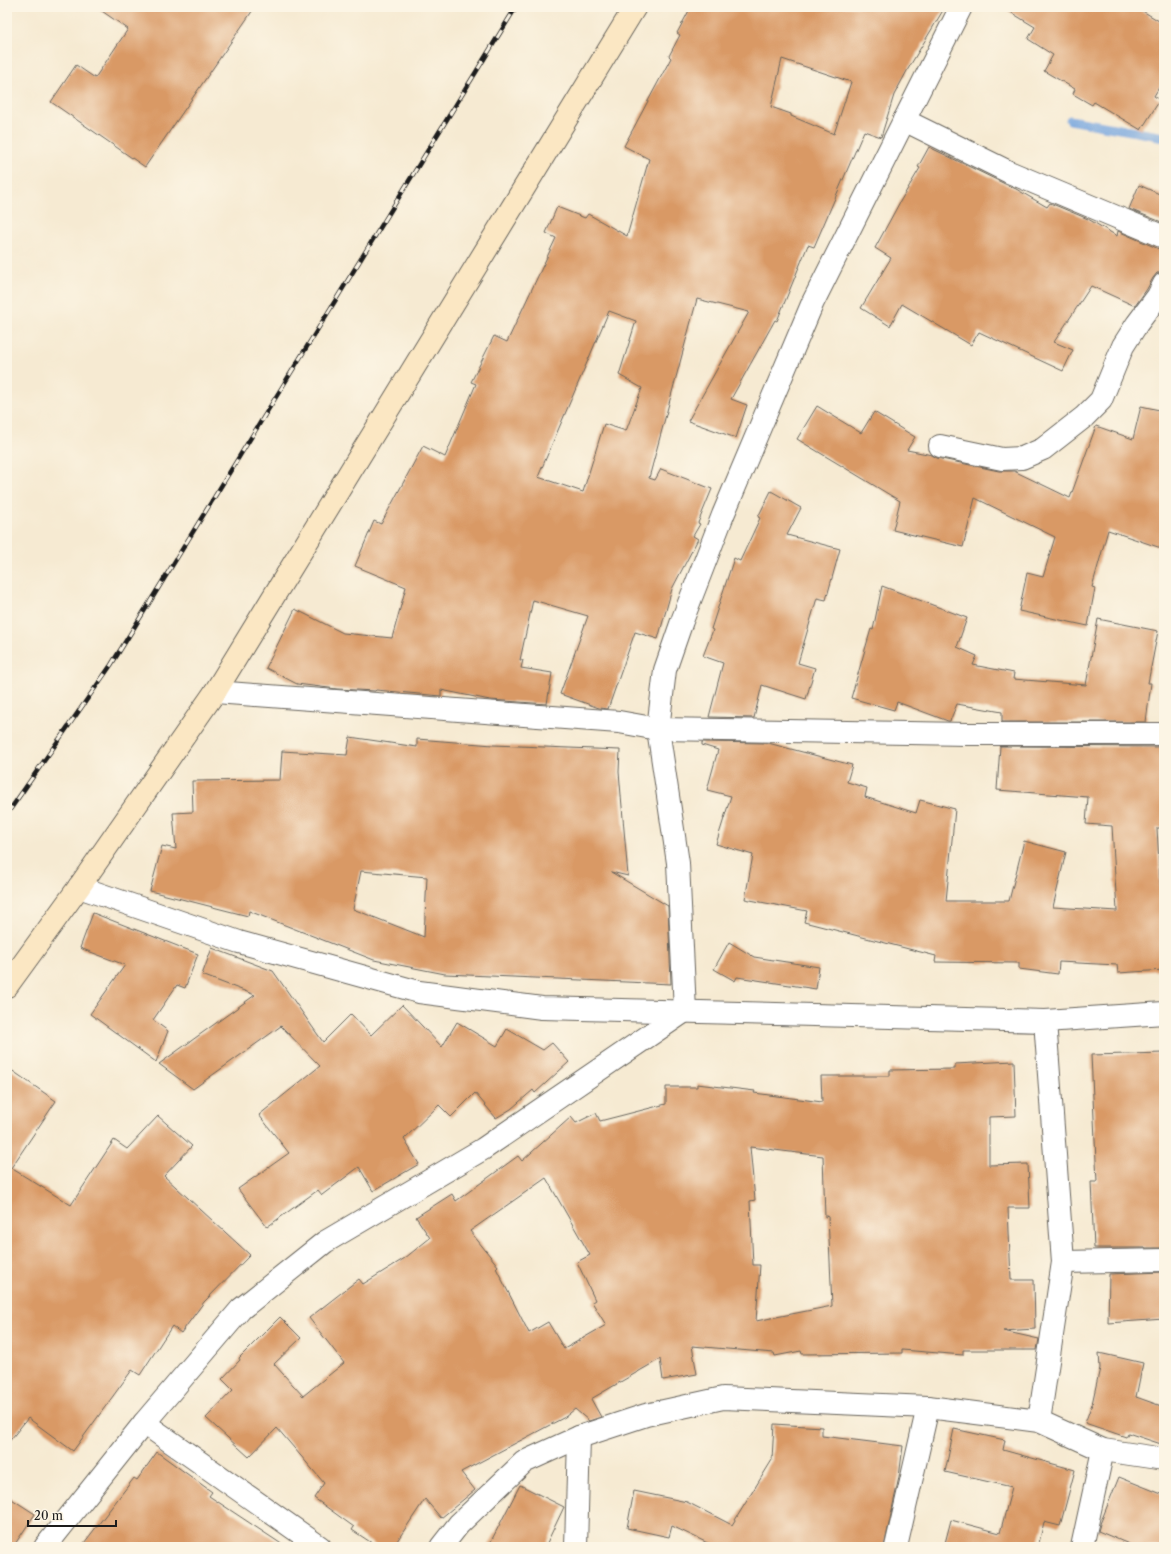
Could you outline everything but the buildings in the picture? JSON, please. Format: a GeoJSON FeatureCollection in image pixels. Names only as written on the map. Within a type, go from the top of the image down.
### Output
{"type":"FeatureCollection","features":[{"type":"Feature","properties":{"kind":"main road"},"geometry":{"type":"LineString","coordinates":[[7,986],[79,887],[215,692],[635,7]]}},
{"type":"Feature","properties":{"kind":"street"},"geometry":{"type":"LineString","coordinates":[[685,1011],[678,863],[658,729],[665,670],[682,621],[723,515],[813,302],[961,7]]}},
{"type":"Feature","properties":{"kind":"street"},"geometry":{"type":"LineString","coordinates":[[904,120],[1009,172],[1164,237]]}},
{"type":"Feature","properties":{"kind":"street"},"geometry":{"type":"LineString","coordinates":[[940,446],[1002,459],[1022,458],[1043,449],[1084,417],[1101,400],[1123,346],[1137,324],[1162,293]]}},
{"type":"Feature","properties":{"kind":"street"},"geometry":{"type":"LineString","coordinates":[[215,692],[619,722],[658,729],[968,734],[1164,734]]}},
{"type":"Feature","properties":{"kind":"street"},"geometry":{"type":"LineString","coordinates":[[79,887],[239,942],[419,992],[542,1008],[1045,1021],[1164,1012]]}},
{"type":"Feature","properties":{"kind":"street"},"geometry":{"type":"LineString","coordinates":[[45,1547],[144,1423],[240,1309],[324,1242],[484,1149],[685,1011]]}},
{"type":"Feature","properties":{"kind":"street"},"geometry":{"type":"LineString","coordinates":[[1039,1421],[1063,1262],[1045,1021]]}},
{"type":"Feature","properties":{"kind":"street"},"geometry":{"type":"LineString","coordinates":[[1063,1262],[1164,1260]]}},
{"type":"Feature","properties":{"kind":"street"},"geometry":{"type":"LineString","coordinates":[[442,1547],[459,1524],[524,1462],[579,1437],[646,1415],[723,1398],[928,1407],[1039,1421],[1103,1450],[1164,1459]]}},
{"type":"Feature","properties":{"kind":"street"},"geometry":{"type":"LineString","coordinates":[[896,1547],[928,1407]]}},
{"type":"Feature","properties":{"kind":"street"},"geometry":{"type":"LineString","coordinates":[[144,1423],[320,1547]]}},
{"type":"Feature","properties":{"kind":"street"},"geometry":{"type":"LineString","coordinates":[[576,1547],[579,1437]]}},
{"type":"Feature","properties":{"kind":"street"},"geometry":{"type":"LineString","coordinates":[[1082,1547],[1103,1450]]}},
{"type":"Feature","properties":{"kind":"waterway"},"geometry":{"type":"LineString","coordinates":[[1070,120],[1164,137]]}},
{"type":"Feature","properties":{"kind":"railway"},"geometry":{"type":"LineString","coordinates":[[7,814],[111,665],[516,7]]}}]}
